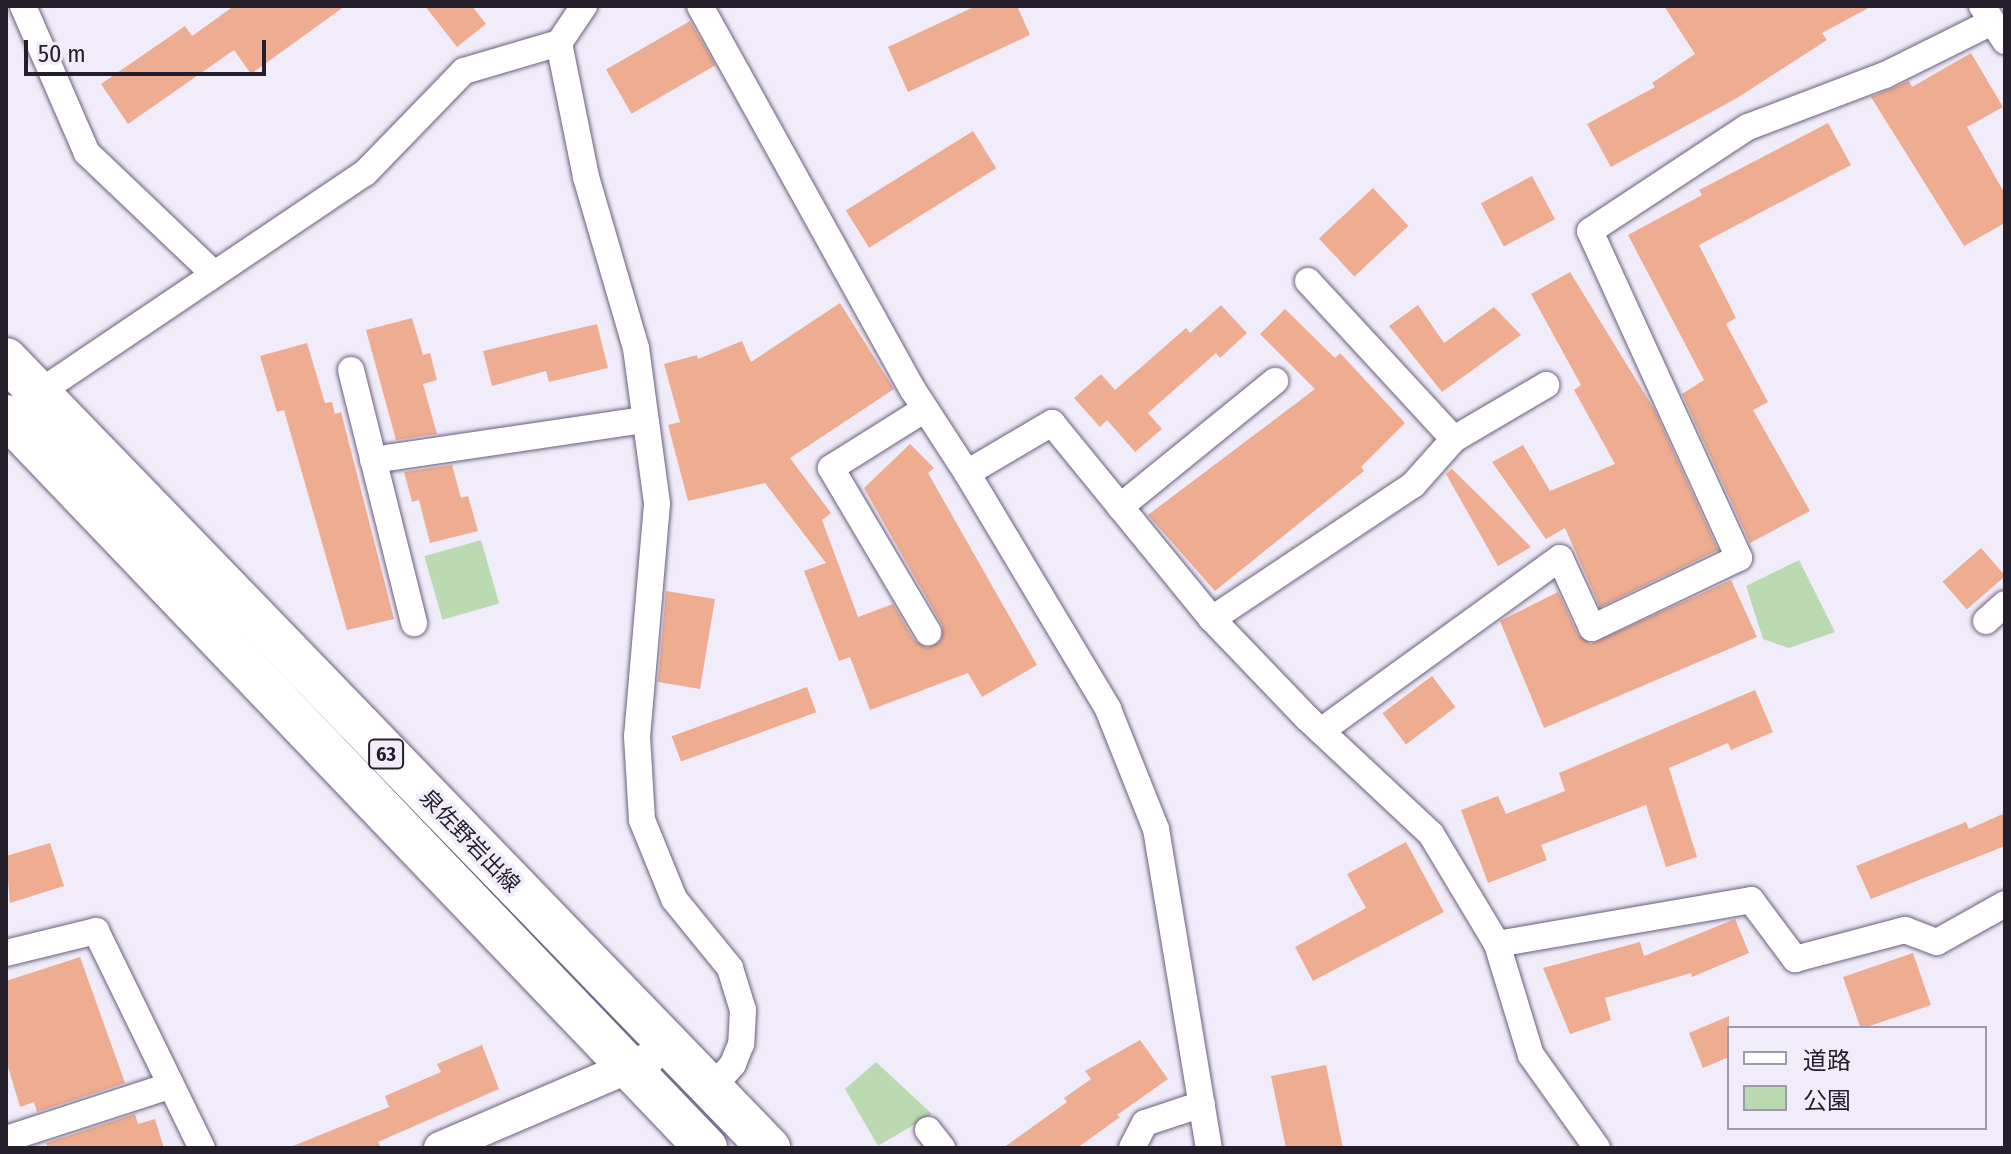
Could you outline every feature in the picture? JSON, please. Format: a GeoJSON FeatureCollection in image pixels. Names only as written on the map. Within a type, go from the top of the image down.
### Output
{"type":"FeatureCollection","features":[{"type":"Feature","properties":{"kind":"main road","name":"泉佐野岩出線"},"geometry":{"type":"LineString","coordinates":[[6,359],[14,410],[633,1069],[693,1144]]}},
{"type":"Feature","properties":{"kind":"main road","name":"泉佐野岩出線"},"geometry":{"type":"LineString","coordinates":[[14,410],[769,1148]]}},
{"type":"Feature","properties":{"kind":"street"},"geometry":{"type":"LineString","coordinates":[[23,6],[87,153],[214,274]]}},
{"type":"Feature","properties":{"kind":"street"},"geometry":{"type":"LineString","coordinates":[[14,410],[365,173],[464,71],[559,43],[584,6]]}},
{"type":"Feature","properties":{"kind":"street"},"geometry":{"type":"LineString","coordinates":[[700,6],[925,409],[967,473],[1108,709],[1156,829],[1209,1148]]}},
{"type":"Feature","properties":{"kind":"street"},"geometry":{"type":"LineString","coordinates":[[1321,731],[1560,558],[1592,628],[1739,558],[1590,231],[1748,127],[1885,75],[1993,23]]}},
{"type":"Feature","properties":{"kind":"street"},"geometry":{"type":"LineString","coordinates":[[559,43],[586,177],[636,348],[657,504],[637,736],[642,820],[674,899],[730,968],[743,1010],[741,1044],[733,1064],[711,1089]]}},
{"type":"Feature","properties":{"kind":"street"},"geometry":{"type":"LineString","coordinates":[[1308,281],[1454,439]]}},
{"type":"Feature","properties":{"kind":"street"},"geometry":{"type":"LineString","coordinates":[[351,370],[414,623]]}},
{"type":"Feature","properties":{"kind":"street"},"geometry":{"type":"LineString","coordinates":[[1120,507],[1275,381]]}},
{"type":"Feature","properties":{"kind":"street"},"geometry":{"type":"LineString","coordinates":[[1212,619],[1413,485],[1454,439],[1546,385]]}},
{"type":"Feature","properties":{"kind":"street"},"geometry":{"type":"LineString","coordinates":[[925,409],[831,468],[928,632]]}},
{"type":"Feature","properties":{"kind":"street"},"geometry":{"type":"LineString","coordinates":[[373,460],[645,420]]}},
{"type":"Feature","properties":{"kind":"street"},"geometry":{"type":"LineString","coordinates":[[967,473],[1052,423],[1212,619],[1321,731],[1431,834],[1497,944],[1531,1055],[1597,1148]]}},
{"type":"Feature","properties":{"kind":"street"},"geometry":{"type":"LineString","coordinates":[[1497,944],[1751,900],[1795,959],[1905,930],[1937,942],[2005,904]]}},
{"type":"Feature","properties":{"kind":"street"},"geometry":{"type":"LineString","coordinates":[[6,953],[96,931],[169,1086],[202,1148]]}},
{"type":"Feature","properties":{"kind":"street"},"geometry":{"type":"LineString","coordinates":[[440,1148],[633,1069],[668,1046]]}},
{"type":"Feature","properties":{"kind":"street"},"geometry":{"type":"LineString","coordinates":[[6,1139],[169,1086]]}},
{"type":"Feature","properties":{"kind":"street"},"geometry":{"type":"LineString","coordinates":[[1132,1148],[1145,1123],[1202,1104]]}},
{"type":"Feature","properties":{"kind":"green space"},"geometry":{"type":"Polygon","coordinates":[[[481,540],[499,603],[442,620],[424,556],[481,540]]]}},
{"type":"Feature","properties":{"kind":"green space"},"geometry":{"type":"Polygon","coordinates":[[[1799,560],[1835,632],[1789,648],[1763,639],[1746,586],[1799,560]]]}},
{"type":"Feature","properties":{"kind":"green space"},"geometry":{"type":"Polygon","coordinates":[[[876,1062],[932,1114],[878,1146],[845,1089],[876,1062]]]}},
{"type":"Feature","properties":{"kind":"building"},"geometry":{"type":"Polygon","coordinates":[[[234,6],[345,6],[251,74],[234,50],[128,124],[101,84],[185,26],[192,36],[234,6]]]}},
{"type":"Feature","properties":{"kind":"building"},"geometry":{"type":"Polygon","coordinates":[[[425,6],[472,6],[486,24],[457,47],[425,6]]]}},
{"type":"Feature","properties":{"kind":"building"},"geometry":{"type":"Polygon","coordinates":[[[976,6],[1017,6],[1030,35],[908,92],[888,47],[976,6]]]}},
{"type":"Feature","properties":{"kind":"building"},"geometry":{"type":"Polygon","coordinates":[[[1664,6],[1872,6],[1822,33],[1827,40],[1737,98],[1611,167],[1587,124],[1655,87],[1652,83],[1695,54],[1664,6]]]}},
{"type":"Feature","properties":{"kind":"building"},"geometry":{"type":"Polygon","coordinates":[[[690,21],[716,65],[631,114],[606,70],[690,21]]]}},
{"type":"Feature","properties":{"kind":"building"},"geometry":{"type":"Polygon","coordinates":[[[1971,53],[2003,107],[1967,127],[2005,194],[2005,223],[1964,246],[1871,97],[1909,81],[1912,87],[1971,53]]]}},
{"type":"Feature","properties":{"kind":"building"},"geometry":{"type":"Polygon","coordinates":[[[1828,123],[1851,165],[1699,245],[1736,318],[1726,324],[1768,402],[1753,410],[1810,511],[1750,543],[1682,394],[1704,380],[1628,235],[1702,195],[1699,190],[1828,123]]]}},
{"type":"Feature","properties":{"kind":"building"},"geometry":{"type":"Polygon","coordinates":[[[973,131],[996,168],[869,248],[846,210],[973,131]]]}},
{"type":"Feature","properties":{"kind":"building"},"geometry":{"type":"Polygon","coordinates":[[[1532,176],[1555,219],[1504,246],[1481,203],[1532,176]]]}},
{"type":"Feature","properties":{"kind":"building"},"geometry":{"type":"Polygon","coordinates":[[[1373,188],[1408,226],[1354,276],[1319,238],[1373,188]]]}},
{"type":"Feature","properties":{"kind":"building"},"geometry":{"type":"Polygon","coordinates":[[[1570,272],[1654,409],[1718,550],[1600,607],[1565,528],[1546,539],[1492,462],[1523,445],[1550,491],[1615,464],[1574,390],[1581,385],[1531,294],[1570,272]]]}},
{"type":"Feature","properties":{"kind":"building"},"geometry":{"type":"Polygon","coordinates":[[[840,303],[894,389],[790,458],[831,513],[822,520],[858,617],[893,604],[914,640],[927,648],[941,640],[942,625],[864,488],[910,444],[934,468],[928,473],[1037,665],[982,697],[968,673],[870,710],[850,657],[839,661],[804,571],[826,563],[765,483],[688,501],[668,425],[680,422],[664,364],[697,355],[698,359],[742,341],[751,362],[840,303]]]}},
{"type":"Feature","properties":{"kind":"building"},"geometry":{"type":"Polygon","coordinates":[[[1221,305],[1247,333],[1220,358],[1216,353],[1148,413],[1162,429],[1135,452],[1107,420],[1100,427],[1074,398],[1101,374],[1115,390],[1186,328],[1190,333],[1221,305]]]}},
{"type":"Feature","properties":{"kind":"building"},"geometry":{"type":"Polygon","coordinates":[[[1418,305],[1444,343],[1494,307],[1521,335],[1442,392],[1389,326],[1418,305]]]}},
{"type":"Feature","properties":{"kind":"building"},"geometry":{"type":"Polygon","coordinates":[[[1285,309],[1335,358],[1340,353],[1405,423],[1361,467],[1364,471],[1215,591],[1148,515],[1315,389],[1260,334],[1285,309]]]}},
{"type":"Feature","properties":{"kind":"building"},"geometry":{"type":"Polygon","coordinates":[[[412,318],[423,355],[430,353],[437,380],[423,384],[437,434],[396,440],[366,330],[412,318]]]}},
{"type":"Feature","properties":{"kind":"building"},"geometry":{"type":"Polygon","coordinates":[[[597,324],[608,368],[549,382],[546,371],[492,386],[483,351],[597,324]]]}},
{"type":"Feature","properties":{"kind":"building"},"geometry":{"type":"Polygon","coordinates":[[[307,343],[325,403],[332,402],[335,414],[341,412],[394,619],[347,630],[284,410],[277,412],[260,356],[307,343]]]}},
{"type":"Feature","properties":{"kind":"building"},"geometry":{"type":"Polygon","coordinates":[[[452,465],[461,498],[468,496],[478,531],[430,543],[419,500],[412,502],[404,472],[452,465]]]}},
{"type":"Feature","properties":{"kind":"building"},"geometry":{"type":"Polygon","coordinates":[[[1452,469],[1531,547],[1498,566],[1446,474],[1452,469]]]}},
{"type":"Feature","properties":{"kind":"building"},"geometry":{"type":"Polygon","coordinates":[[[1981,548],[2005,576],[1967,609],[1943,581],[1981,548]]]}},
{"type":"Feature","properties":{"kind":"building"},"geometry":{"type":"Polygon","coordinates":[[[1731,580],[1757,637],[1544,728],[1500,621],[1558,592],[1578,635],[1591,644],[1731,580]]]}},
{"type":"Feature","properties":{"kind":"building"},"geometry":{"type":"Polygon","coordinates":[[[666,591],[715,599],[700,689],[658,682],[666,591]]]}},
{"type":"Feature","properties":{"kind":"building"},"geometry":{"type":"Polygon","coordinates":[[[1432,676],[1455,707],[1406,744],[1382,713],[1432,676]]]}},
{"type":"Feature","properties":{"kind":"building"},"geometry":{"type":"Polygon","coordinates":[[[807,687],[816,712],[681,762],[672,736],[807,687]]]}},
{"type":"Feature","properties":{"kind":"building"},"geometry":{"type":"Polygon","coordinates":[[[1755,690],[1773,732],[1731,750],[1728,743],[1669,768],[1697,857],[1666,867],[1646,805],[1541,845],[1547,860],[1488,883],[1461,810],[1498,796],[1506,814],[1565,791],[1559,773],[1755,690]]]}},
{"type":"Feature","properties":{"kind":"building"},"geometry":{"type":"Polygon","coordinates":[[[2005,813],[2005,846],[1871,899],[1856,866],[1966,822],[1969,829],[2005,813]]]}},
{"type":"Feature","properties":{"kind":"building"},"geometry":{"type":"Polygon","coordinates":[[[1406,842],[1444,912],[1313,981],[1295,947],[1366,908],[1347,874],[1406,842]]]}},
{"type":"Feature","properties":{"kind":"building"},"geometry":{"type":"Polygon","coordinates":[[[50,843],[64,886],[10,903],[6,856],[50,843]]]}},
{"type":"Feature","properties":{"kind":"building"},"geometry":{"type":"Polygon","coordinates":[[[1735,919],[1749,953],[1692,977],[1691,973],[1605,998],[1611,1020],[1570,1034],[1543,968],[1640,942],[1644,956],[1735,919]]]}},
{"type":"Feature","properties":{"kind":"building"},"geometry":{"type":"Polygon","coordinates":[[[1913,953],[1931,1005],[1870,1026],[1860,1026],[1843,977],[1913,953]]]}},
{"type":"Feature","properties":{"kind":"building"},"geometry":{"type":"Polygon","coordinates":[[[80,957],[125,1083],[37,1112],[34,1102],[20,1107],[6,1060],[6,981],[80,957]]]}},
{"type":"Feature","properties":{"kind":"building"},"geometry":{"type":"Polygon","coordinates":[[[1729,1016],[1727,1058],[1703,1068],[1689,1033],[1729,1016]]]}},
{"type":"Feature","properties":{"kind":"building"},"geometry":{"type":"Polygon","coordinates":[[[1140,1040],[1168,1079],[1117,1115],[1120,1117],[1077,1148],[1003,1148],[1067,1102],[1064,1098],[1091,1079],[1085,1071],[1140,1040]]]}},
{"type":"Feature","properties":{"kind":"building"},"geometry":{"type":"Polygon","coordinates":[[[482,1045],[499,1089],[378,1142],[381,1148],[288,1148],[389,1107],[385,1096],[441,1072],[437,1064],[482,1045]]]}},
{"type":"Feature","properties":{"kind":"building"},"geometry":{"type":"Polygon","coordinates":[[[1326,1065],[1343,1148],[1286,1148],[1271,1076],[1326,1065]]]}},
{"type":"Feature","properties":{"kind":"building"},"geometry":{"type":"Polygon","coordinates":[[[135,1114],[138,1124],[155,1119],[164,1148],[48,1148],[46,1143],[135,1114]]]}}]}
